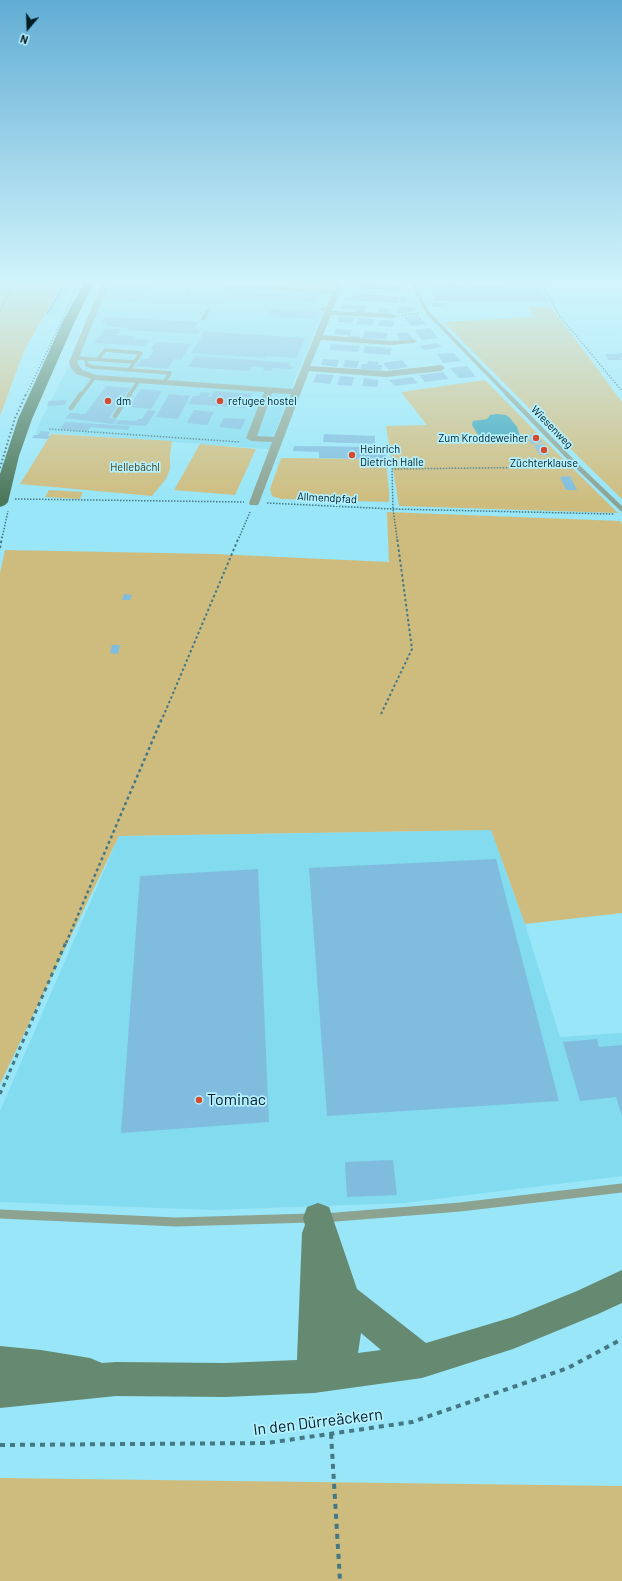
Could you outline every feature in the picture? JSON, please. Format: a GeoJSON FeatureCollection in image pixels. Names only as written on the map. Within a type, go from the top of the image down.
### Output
{"type":"FeatureCollection","features":[{"type":"Feature","properties":{"kind":"main road"},"geometry":{"type":"LineString","coordinates":[[0,502],[12,456],[25,419],[54,355]]}},
{"type":"Feature","properties":{"kind":"main road"},"geometry":{"type":"LineString","coordinates":[[318,1218],[344,1299],[344,1330],[326,1375]]}},
{"type":"Feature","properties":{"kind":"main road"},"geometry":{"type":"LineString","coordinates":[[318,1218],[314,1323],[326,1375]]}},
{"type":"Feature","properties":{"kind":"main road"},"geometry":{"type":"LineString","coordinates":[[0,1391],[116,1379],[225,1380],[326,1375],[422,1361],[513,1333],[587,1303],[622,1286]]}},
{"type":"Feature","properties":{"kind":"main road"},"geometry":{"type":"LineString","coordinates":[[344,1299],[422,1361]]}},
{"type":"Feature","properties":{"kind":"main road"},"geometry":{"type":"LineString","coordinates":[[0,1363],[41,1366],[116,1379]]}},
{"type":"Feature","properties":{"kind":"street"},"geometry":{"type":"LineString","coordinates":[[76,355],[73,362],[75,368],[79,372],[95,377],[296,392]]}},
{"type":"Feature","properties":{"kind":"street"},"geometry":{"type":"LineString","coordinates":[[254,503],[311,355]]}},
{"type":"Feature","properties":{"kind":"street"},"geometry":{"type":"LineString","coordinates":[[256,389],[288,380],[305,370],[386,374],[441,368]]}},
{"type":"Feature","properties":{"kind":"street"},"geometry":{"type":"LineString","coordinates":[[269,390],[251,438],[277,443]]}},
{"type":"Feature","properties":{"kind":"lane"},"geometry":{"type":"LineString","coordinates":[[98,359],[101,355]]}},
{"type":"Feature","properties":{"kind":"lane"},"geometry":{"type":"LineString","coordinates":[[129,370],[140,355]]}},
{"type":"Feature","properties":{"kind":"lane","name":"Wiesenweg"},"geometry":{"type":"LineString","coordinates":[[469,355],[578,467],[622,509]]}},
{"type":"Feature","properties":{"kind":"lane"},"geometry":{"type":"LineString","coordinates":[[75,358],[135,362]]}},
{"type":"Feature","properties":{"kind":"lane"},"geometry":{"type":"LineString","coordinates":[[86,359],[87,365],[93,367],[170,373],[164,383]]}},
{"type":"Feature","properties":{"kind":"lane"},"geometry":{"type":"LineString","coordinates":[[71,408],[95,377]]}},
{"type":"Feature","properties":{"kind":"lane"},"geometry":{"type":"LineString","coordinates":[[115,416],[139,381]]}},
{"type":"Feature","properties":{"kind":"lane"},"geometry":{"type":"LineString","coordinates":[[0,1214],[176,1222],[318,1218],[460,1207],[622,1188]]}},
{"type":"Feature","properties":{"kind":"path"},"geometry":{"type":"LineString","coordinates":[[592,355],[622,390]]}},
{"type":"Feature","properties":{"kind":"path"},"geometry":{"type":"LineString","coordinates":[[49,430],[277,443]]}},
{"type":"Feature","properties":{"kind":"path"},"geometry":{"type":"LineString","coordinates":[[381,714],[412,649],[393,509],[392,469],[578,467]]}},
{"type":"Feature","properties":{"kind":"path","name":"Allmendpfad"},"geometry":{"type":"LineString","coordinates":[[11,499],[254,503],[393,509],[614,514]]}},
{"type":"Feature","properties":{"kind":"path"},"geometry":{"type":"LineString","coordinates":[[0,1094],[107,849],[254,503]]}},
{"type":"Feature","properties":{"kind":"path","name":"In den Dürreäckern"},"geometry":{"type":"LineString","coordinates":[[0,1445],[267,1443],[412,1422],[568,1368],[622,1339]]}},
{"type":"Feature","properties":{"kind":"path"},"geometry":{"type":"LineString","coordinates":[[331,1434],[340,1581]]}},
{"type":"Feature","properties":{"kind":"shaded area"},"geometry":{"type":"Polygon","coordinates":[[[74,355],[305,355],[269,449],[50,433],[48,436],[36,436],[38,426],[74,355]]]}},
{"type":"Feature","properties":{"kind":"shaded area"},"geometry":{"type":"Polygon","coordinates":[[[490,415],[506,415],[510,418],[517,427],[521,439],[512,440],[504,434],[487,439],[477,433],[472,425],[473,421],[487,419],[490,415]]]}},
{"type":"Feature","properties":{"kind":"shaded area"},"geometry":{"type":"Polygon","coordinates":[[[491,830],[525,924],[560,1037],[622,1033],[622,1176],[404,1203],[213,1210],[0,1202],[0,1111],[119,836],[491,830]]]}},
{"type":"Feature","properties":{"kind":"green space"},"geometry":{"type":"Polygon","coordinates":[[[0,355],[23,355],[0,416],[0,355]]]}},
{"type":"Feature","properties":{"kind":"green space"},"geometry":{"type":"Polygon","coordinates":[[[476,355],[587,355],[622,402],[622,499],[476,355]]]}},
{"type":"Feature","properties":{"kind":"green space"},"geometry":{"type":"Polygon","coordinates":[[[485,380],[618,513],[399,506],[386,426],[427,425],[401,392],[485,380]]]}},
{"type":"Feature","properties":{"kind":"green space","name":"Hellebächl"},"geometry":{"type":"Polygon","coordinates":[[[51,434],[172,441],[170,469],[166,479],[152,496],[20,484],[51,434]]]}},
{"type":"Feature","properties":{"kind":"green space"},"geometry":{"type":"Polygon","coordinates":[[[200,444],[256,449],[235,495],[174,490],[200,444]]]}},
{"type":"Feature","properties":{"kind":"green space"},"geometry":{"type":"Polygon","coordinates":[[[281,458],[386,459],[389,502],[281,499],[272,496],[270,489],[281,458]]]}},
{"type":"Feature","properties":{"kind":"green space"},"geometry":{"type":"Polygon","coordinates":[[[49,490],[83,492],[80,499],[45,497],[49,490]]]}},
{"type":"Feature","properties":{"kind":"green space"},"geometry":{"type":"Polygon","coordinates":[[[387,512],[620,521],[622,524],[622,913],[525,924],[491,830],[119,836],[0,1084],[0,573],[5,550],[215,554],[389,562],[387,512]]]}},
{"type":"Feature","properties":{"kind":"green space"},"geometry":{"type":"Polygon","coordinates":[[[0,1478],[622,1486],[622,1581],[0,1581],[0,1478]]]}},
{"type":"Feature","properties":{"kind":"building"},"geometry":{"type":"Polygon","coordinates":[[[151,355],[184,355],[181,360],[174,359],[168,369],[136,366],[142,359],[148,359],[151,355]]]}},
{"type":"Feature","properties":{"kind":"building"},"geometry":{"type":"Polygon","coordinates":[[[217,355],[297,355],[296,358],[266,356],[265,358],[217,355]]]}},
{"type":"Feature","properties":{"kind":"building"},"geometry":{"type":"Polygon","coordinates":[[[438,355],[456,355],[461,361],[443,363],[438,355]]]}},
{"type":"Feature","properties":{"kind":"building"},"geometry":{"type":"Polygon","coordinates":[[[605,355],[622,355],[622,357],[620,357],[622,360],[608,360],[605,355]]]}},
{"type":"Feature","properties":{"kind":"building"},"geometry":{"type":"Polygon","coordinates":[[[195,356],[290,363],[289,366],[293,366],[292,369],[272,368],[271,371],[263,370],[264,367],[252,366],[249,371],[188,367],[195,356]]]}},
{"type":"Feature","properties":{"kind":"building"},"geometry":{"type":"Polygon","coordinates":[[[323,359],[339,360],[337,367],[321,365],[323,359]]]}},
{"type":"Feature","properties":{"kind":"building"},"geometry":{"type":"Polygon","coordinates":[[[345,360],[359,361],[357,368],[343,367],[345,360]]]}},
{"type":"Feature","properties":{"kind":"building"},"geometry":{"type":"Polygon","coordinates":[[[402,360],[408,367],[389,370],[383,363],[402,360]]]}},
{"type":"Feature","properties":{"kind":"building"},"geometry":{"type":"Polygon","coordinates":[[[368,361],[379,362],[378,365],[382,365],[381,370],[361,369],[362,364],[367,364],[368,361]]]}},
{"type":"Feature","properties":{"kind":"building"},"geometry":{"type":"Polygon","coordinates":[[[467,366],[476,377],[459,378],[450,368],[467,366]]]}},
{"type":"Feature","properties":{"kind":"building"},"geometry":{"type":"Polygon","coordinates":[[[443,372],[449,379],[425,382],[419,375],[443,372]]]}},
{"type":"Feature","properties":{"kind":"building"},"geometry":{"type":"Polygon","coordinates":[[[317,374],[334,375],[330,384],[313,382],[317,374]]]}},
{"type":"Feature","properties":{"kind":"building"},"geometry":{"type":"Polygon","coordinates":[[[340,376],[354,377],[352,386],[337,385],[340,376]]]}},
{"type":"Feature","properties":{"kind":"building"},"geometry":{"type":"Polygon","coordinates":[[[412,377],[418,383],[395,386],[389,380],[412,377]]]}},
{"type":"Feature","properties":{"kind":"building"},"geometry":{"type":"Polygon","coordinates":[[[364,378],[379,380],[377,387],[362,386],[364,378]]]}},
{"type":"Feature","properties":{"kind":"building","name":"dm"},"geometry":{"type":"Polygon","coordinates":[[[106,386],[130,388],[109,418],[117,419],[113,424],[65,418],[70,413],[85,414],[106,386]]]}},
{"type":"Feature","properties":{"kind":"building"},"geometry":{"type":"Polygon","coordinates":[[[141,389],[162,391],[151,409],[129,407],[141,389]]]}},
{"type":"Feature","properties":{"kind":"building","name":"refugee hostel"},"geometry":{"type":"Polygon","coordinates":[[[214,391],[252,394],[246,408],[189,404],[193,396],[199,396],[201,392],[210,393],[208,397],[211,397],[214,391]]]}},
{"type":"Feature","properties":{"kind":"building"},"geometry":{"type":"Polygon","coordinates":[[[169,394],[190,396],[178,419],[156,417],[169,394]]]}},
{"type":"Feature","properties":{"kind":"building"},"geometry":{"type":"Polygon","coordinates":[[[67,400],[65,405],[47,406],[49,401],[67,400]]]}},
{"type":"Feature","properties":{"kind":"building"},"geometry":{"type":"Polygon","coordinates":[[[148,410],[156,411],[146,426],[115,424],[118,420],[137,421],[138,419],[142,419],[148,410]]]}},
{"type":"Feature","properties":{"kind":"building"},"geometry":{"type":"Polygon","coordinates":[[[194,410],[214,412],[207,425],[187,423],[194,410]]]}},
{"type":"Feature","properties":{"kind":"building"},"geometry":{"type":"Polygon","coordinates":[[[224,418],[246,419],[241,429],[219,427],[224,418]]]}},
{"type":"Feature","properties":{"kind":"building"},"geometry":{"type":"Polygon","coordinates":[[[65,422],[130,426],[128,430],[90,427],[88,431],[60,429],[65,422]]]}},
{"type":"Feature","properties":{"kind":"building"},"geometry":{"type":"Polygon","coordinates":[[[41,431],[50,432],[47,436],[50,436],[48,439],[32,438],[34,435],[38,435],[41,431]]]}},
{"type":"Feature","properties":{"kind":"building"},"geometry":{"type":"Polygon","coordinates":[[[324,434],[375,436],[375,444],[323,442],[324,434]]]}},
{"type":"Feature","properties":{"kind":"building"},"geometry":{"type":"Polygon","coordinates":[[[535,434],[543,442],[532,444],[528,440],[531,439],[527,435],[535,434]]]}},
{"type":"Feature","properties":{"kind":"building"},"geometry":{"type":"Polygon","coordinates":[[[544,444],[549,455],[540,455],[534,445],[544,444]]]}},
{"type":"Feature","properties":{"kind":"building","name":"Heinrich Dietrich Halle"},"geometry":{"type":"Polygon","coordinates":[[[294,446],[385,447],[386,459],[319,458],[319,452],[293,451],[294,446]]]}},
{"type":"Feature","properties":{"kind":"building"},"geometry":{"type":"Polygon","coordinates":[[[570,476],[577,490],[566,490],[560,477],[570,476]]]}},
{"type":"Feature","properties":{"kind":"building"},"geometry":{"type":"Polygon","coordinates":[[[124,594],[132,595],[130,600],[122,600],[124,594]]]}},
{"type":"Feature","properties":{"kind":"building"},"geometry":{"type":"Polygon","coordinates":[[[112,645],[120,645],[118,654],[110,653],[112,645]]]}},
{"type":"Feature","properties":{"kind":"building"},"geometry":{"type":"Polygon","coordinates":[[[496,859],[559,1101],[327,1116],[309,868],[496,859]]]}},
{"type":"Feature","properties":{"kind":"building"},"geometry":{"type":"Polygon","coordinates":[[[258,869],[269,1122],[121,1133],[140,876],[258,869]]]}},
{"type":"Feature","properties":{"kind":"building"},"geometry":{"type":"Polygon","coordinates":[[[597,1039],[599,1047],[622,1045],[622,1116],[616,1097],[580,1101],[563,1042],[597,1039]]]}},
{"type":"Feature","properties":{"kind":"building"},"geometry":{"type":"Polygon","coordinates":[[[393,1160],[397,1195],[347,1197],[345,1162],[393,1160]]]}},
{"type":"Feature","properties":{"kind":"railway"},"geometry":{"type":"LineString","coordinates":[[26,395],[45,355]]}},
{"type":"Feature","properties":{"kind":"railway"},"geometry":{"type":"LineString","coordinates":[[0,468],[15,418],[26,394]]}},
{"type":"Feature","properties":{"kind":"place","name":"dm"},"geometry":{"type":"Point","coordinates":[108,401]}},
{"type":"Feature","properties":{"kind":"place","name":"refugee hostel"},"geometry":{"type":"Point","coordinates":[220,401]}},
{"type":"Feature","properties":{"kind":"place","name":"Zum Kroddeweiher"},"geometry":{"type":"Point","coordinates":[536,438]}},
{"type":"Feature","properties":{"kind":"place","name":"Züchterklause"},"geometry":{"type":"Point","coordinates":[544,450]}},
{"type":"Feature","properties":{"kind":"place","name":"Heinrich Dietrich Halle"},"geometry":{"type":"Point","coordinates":[352,455]}},
{"type":"Feature","properties":{"kind":"place","name":"Tominac"},"geometry":{"type":"Point","coordinates":[199,1100]}}]}
